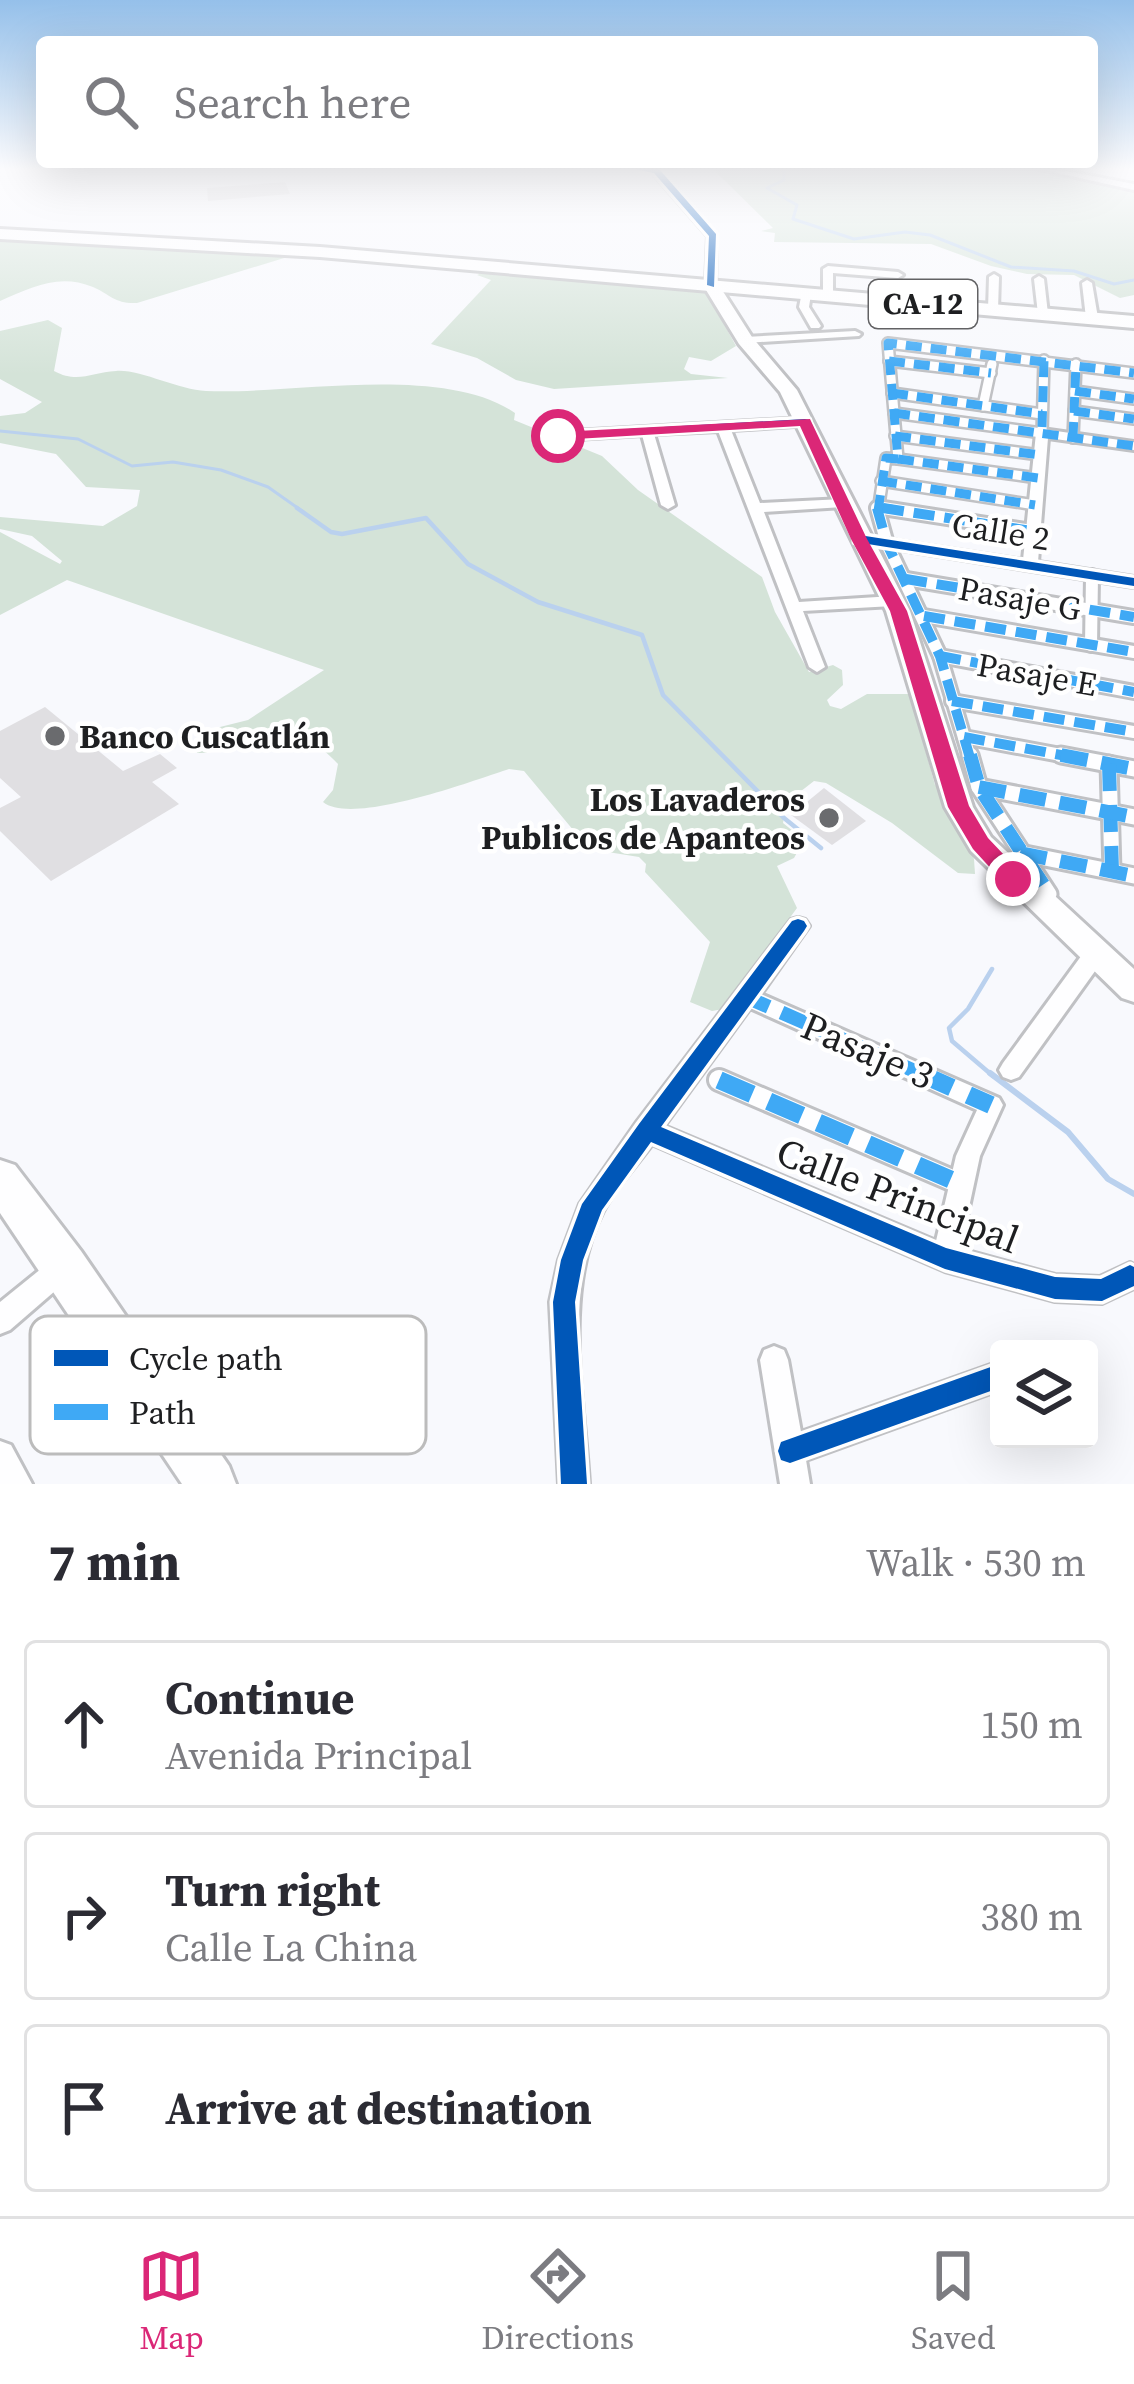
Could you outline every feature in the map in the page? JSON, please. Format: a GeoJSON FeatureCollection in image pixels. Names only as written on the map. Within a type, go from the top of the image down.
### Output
{"type":"FeatureCollection","features":[{"type":"Feature","properties":{"kind":"main road","name":"CA-12"},"geometry":{"type":"LineString","coordinates":[[61,237],[280,249],[1134,322]]}},
{"type":"Feature","properties":{"kind":"main road"},"geometry":{"type":"LineString","coordinates":[[711,285],[745,340],[788,390],[859,539],[900,590],[958,807],[1002,867],[1134,989]]}},
{"type":"Feature","properties":{"kind":"main road"},"geometry":{"type":"LineString","coordinates":[[0,1179],[98,1316]]}},
{"type":"Feature","properties":{"kind":"main road"},"geometry":{"type":"LineString","coordinates":[[191,1454],[211,1484]]}},
{"type":"Feature","properties":{"kind":"street"},"geometry":{"type":"LineString","coordinates":[[711,285],[713,237]]}},
{"type":"Feature","properties":{"kind":"street"},"geometry":{"type":"LineString","coordinates":[[828,296],[828,268],[898,274]]}},
{"type":"Feature","properties":{"kind":"street"},"geometry":{"type":"LineString","coordinates":[[993,310],[994,277]]}},
{"type":"Feature","properties":{"kind":"street"},"geometry":{"type":"LineString","coordinates":[[1039,280],[1043,314]]}},
{"type":"Feature","properties":{"kind":"street"},"geometry":{"type":"LineString","coordinates":[[1087,283],[1092,318]]}},
{"type":"Feature","properties":{"kind":"street"},"geometry":{"type":"LineString","coordinates":[[806,294],[804,307],[815,326]]}},
{"type":"Feature","properties":{"kind":"street"},"geometry":{"type":"LineString","coordinates":[[745,340],[855,334]]}},
{"type":"Feature","properties":{"kind":"street"},"geometry":{"type":"LineString","coordinates":[[898,459],[888,343],[1134,376]]}},
{"type":"Feature","properties":{"kind":"street"},"geometry":{"type":"LineString","coordinates":[[983,406],[992,356]]}},
{"type":"Feature","properties":{"kind":"street"},"geometry":{"type":"LineString","coordinates":[[890,361],[991,373]]}},
{"type":"Feature","properties":{"kind":"street"},"geometry":{"type":"LineString","coordinates":[[1030,565],[1044,361]]}},
{"type":"Feature","properties":{"kind":"street"},"geometry":{"type":"LineString","coordinates":[[944,400],[950,368]]}},
{"type":"Feature","properties":{"kind":"street"},"geometry":{"type":"LineString","coordinates":[[1073,438],[1076,368]]}},
{"type":"Feature","properties":{"kind":"street"},"geometry":{"type":"LineString","coordinates":[[1075,391],[1134,399]]}},
{"type":"Feature","properties":{"kind":"street"},"geometry":{"type":"LineString","coordinates":[[892,393],[1042,415]]}},
{"type":"Feature","properties":{"kind":"street"},"geometry":{"type":"LineString","coordinates":[[1074,410],[1134,419]]}},
{"type":"Feature","properties":{"kind":"street"},"geometry":{"type":"LineString","coordinates":[[894,412],[1134,446]]}},
{"type":"Feature","properties":{"kind":"street"},"geometry":{"type":"LineString","coordinates":[[558,436],[805,422]]}},
{"type":"Feature","properties":{"kind":"street"},"geometry":{"type":"LineString","coordinates":[[723,426],[817,667]]}},
{"type":"Feature","properties":{"kind":"street"},"geometry":{"type":"LineString","coordinates":[[647,431],[668,505]]}},
{"type":"Feature","properties":{"kind":"street"},"geometry":{"type":"LineString","coordinates":[[896,436],[1040,455]]}},
{"type":"Feature","properties":{"kind":"street"},"geometry":{"type":"LineString","coordinates":[[1038,478],[886,458],[877,507],[900,590],[924,616],[940,656],[979,787],[1050,895]]}},
{"type":"Feature","properties":{"kind":"street"},"geometry":{"type":"LineString","coordinates":[[881,481],[1036,505]]}},
{"type":"Feature","properties":{"kind":"street"},"geometry":{"type":"LineString","coordinates":[[755,508],[843,503]]}},
{"type":"Feature","properties":{"kind":"street"},"geometry":{"type":"LineString","coordinates":[[877,507],[1032,531]]}},
{"type":"Feature","properties":{"kind":"street","name":"Calle 2"},"geometry":{"type":"LineString","coordinates":[[859,539],[1134,582]]}},
{"type":"Feature","properties":{"kind":"street"},"geometry":{"type":"LineString","coordinates":[[1091,645],[1092,576]]}},
{"type":"Feature","properties":{"kind":"street"},"geometry":{"type":"LineString","coordinates":[[794,607],[900,590]]}},
{"type":"Feature","properties":{"kind":"street","name":"Pasaje G"},"geometry":{"type":"LineString","coordinates":[[900,590],[1134,617]]}},
{"type":"Feature","properties":{"kind":"street"},"geometry":{"type":"LineString","coordinates":[[924,616],[1134,652]]}},
{"type":"Feature","properties":{"kind":"street","name":"Pasaje E"},"geometry":{"type":"LineString","coordinates":[[940,656],[1134,692]]}},
{"type":"Feature","properties":{"kind":"street"},"geometry":{"type":"LineString","coordinates":[[952,701],[1134,732]]}},
{"type":"Feature","properties":{"kind":"street"},"geometry":{"type":"LineString","coordinates":[[964,737],[1134,769]]}},
{"type":"Feature","properties":{"kind":"street"},"geometry":{"type":"LineString","coordinates":[[1109,764],[1112,871]]}},
{"type":"Feature","properties":{"kind":"street"},"geometry":{"type":"LineString","coordinates":[[979,787],[1134,817]]}},
{"type":"Feature","properties":{"kind":"street"},"geometry":{"type":"LineString","coordinates":[[1020,853],[1134,876]]}},
{"type":"Feature","properties":{"kind":"street"},"geometry":{"type":"LineString","coordinates":[[574,1484],[562,1343],[566,1282],[593,1204],[798,926]]}},
{"type":"Feature","properties":{"kind":"street"},"geometry":{"type":"LineString","coordinates":[[1011,1070],[1095,954]]}},
{"type":"Feature","properties":{"kind":"street","name":"Pasaje 3"},"geometry":{"type":"LineString","coordinates":[[744,996],[992,1105],[961,1184]]}},
{"type":"Feature","properties":{"kind":"street"},"geometry":{"type":"LineString","coordinates":[[719,1079],[961,1184],[945,1258]]}},
{"type":"Feature","properties":{"kind":"street","name":"Calle Principal"},"geometry":{"type":"LineString","coordinates":[[646,1130],[945,1258],[1055,1288],[1102,1290],[1130,1276]]}},
{"type":"Feature","properties":{"kind":"street"},"geometry":{"type":"LineString","coordinates":[[0,1320],[65,1266]]}},
{"type":"Feature","properties":{"kind":"street"},"geometry":{"type":"LineString","coordinates":[[774,1360],[795,1484]]}},
{"type":"Feature","properties":{"kind":"street"},"geometry":{"type":"LineString","coordinates":[[790,1451],[990,1379]]}},
{"type":"Feature","properties":{"kind":"street"},"geometry":{"type":"LineString","coordinates":[[0,1456],[17,1484]]}},
{"type":"Feature","properties":{"kind":"shaded area"},"geometry":{"type":"Polygon","coordinates":[[[775,237],[1134,237],[1134,295],[1120,298],[1074,275],[1027,274],[991,266],[931,244],[774,242],[775,237]]]}},
{"type":"Feature","properties":{"kind":"shaded area"},"geometry":{"type":"Polygon","coordinates":[[[0,238],[294,255],[137,303],[69,281],[0,301],[0,238]]]}},
{"type":"Feature","properties":{"kind":"shaded area"},"geometry":{"type":"Polygon","coordinates":[[[487,271],[706,291],[736,346],[711,361],[689,357],[684,369],[728,378],[554,389],[516,380],[477,358],[431,344],[491,280],[477,275],[487,271]]]}},
{"type":"Feature","properties":{"kind":"shaded area"},"geometry":{"type":"Polygon","coordinates":[[[48,320],[62,328],[54,371],[63,375],[126,371],[206,391],[365,385],[448,389],[484,398],[515,413],[514,420],[602,456],[638,490],[762,577],[775,612],[809,672],[833,665],[842,670],[843,685],[827,700],[830,706],[841,709],[867,694],[910,694],[935,785],[943,788],[974,859],[975,874],[958,873],[892,823],[826,783],[814,781],[787,802],[783,823],[804,840],[794,858],[777,866],[797,908],[723,1009],[712,1011],[690,1002],[710,942],[645,872],[646,864],[639,857],[589,849],[524,771],[509,769],[385,805],[338,808],[323,802],[333,790],[338,764],[302,738],[261,733],[197,753],[196,747],[220,727],[248,720],[324,670],[67,580],[0,615],[0,532],[62,561],[32,536],[0,529],[0,517],[103,526],[137,506],[140,490],[86,487],[56,454],[0,443],[0,416],[25,413],[42,402],[0,379],[0,331],[48,320]]]}},
{"type":"Feature","properties":{"kind":"building"},"geometry":{"type":"Polygon","coordinates":[[[45,707],[123,771],[160,754],[177,768],[152,782],[179,804],[51,881],[0,831],[0,808],[21,797],[0,778],[0,731],[45,707]]]}},
{"type":"Feature","properties":{"kind":"building","name":"Los Lavaderos Publicos de Apanteos"},"geometry":{"type":"Polygon","coordinates":[[[824,788],[866,821],[832,845],[791,815],[824,788]]]}},
{"type":"Feature","properties":{"kind":"waterway"},"geometry":{"type":"LineString","coordinates":[[849,237],[867,237]]}},
{"type":"Feature","properties":{"kind":"waterway"},"geometry":{"type":"LineString","coordinates":[[936,237],[1011,267],[1074,271],[1114,284],[1134,280]]}},
{"type":"Feature","properties":{"kind":"waterway"},"geometry":{"type":"LineString","coordinates":[[0,431],[78,439],[132,466],[173,462],[221,470],[268,487],[302,511]]}},
{"type":"Feature","properties":{"kind":"waterway"},"geometry":{"type":"LineString","coordinates":[[297,508],[331,532],[342,534],[426,518],[468,564],[538,602],[642,635],[663,695],[784,818],[821,848]]}},
{"type":"Feature","properties":{"kind":"waterway"},"geometry":{"type":"LineString","coordinates":[[992,969],[968,1009],[949,1028],[952,1041],[993,1076]]}},
{"type":"Feature","properties":{"kind":"waterway"},"geometry":{"type":"LineString","coordinates":[[990,1073],[1068,1132],[1108,1179],[1134,1194]]}},
{"type":"Feature","properties":{"kind":"marked path"},"geometry":{"type":"LineString","coordinates":[[1050,895],[979,787],[940,656],[887,544],[877,507],[886,458],[898,459],[888,343],[1134,373]]}},
{"type":"Feature","properties":{"kind":"marked path"},"geometry":{"type":"LineString","coordinates":[[1042,427],[1044,360]]}},
{"type":"Feature","properties":{"kind":"marked path"},"geometry":{"type":"LineString","coordinates":[[889,361],[991,373]]}},
{"type":"Feature","properties":{"kind":"marked path"},"geometry":{"type":"LineString","coordinates":[[1073,438],[1076,364]]}},
{"type":"Feature","properties":{"kind":"marked path"},"geometry":{"type":"LineString","coordinates":[[1075,391],[1134,399]]}},
{"type":"Feature","properties":{"kind":"marked path"},"geometry":{"type":"LineString","coordinates":[[892,393],[1042,414]]}},
{"type":"Feature","properties":{"kind":"marked path"},"geometry":{"type":"LineString","coordinates":[[1074,411],[1134,419]]}},
{"type":"Feature","properties":{"kind":"marked path"},"geometry":{"type":"LineString","coordinates":[[894,413],[1134,446]]}},
{"type":"Feature","properties":{"kind":"marked path"},"geometry":{"type":"LineString","coordinates":[[895,436],[1040,455]]}},
{"type":"Feature","properties":{"kind":"marked path"},"geometry":{"type":"LineString","coordinates":[[898,459],[1038,478]]}},
{"type":"Feature","properties":{"kind":"marked path"},"geometry":{"type":"LineString","coordinates":[[881,481],[1035,505]]}},
{"type":"Feature","properties":{"kind":"marked path"},"geometry":{"type":"LineString","coordinates":[[877,507],[1032,531]]}},
{"type":"Feature","properties":{"kind":"marked path"},"geometry":{"type":"LineString","coordinates":[[906,579],[1134,617]]}},
{"type":"Feature","properties":{"kind":"marked path"},"geometry":{"type":"LineString","coordinates":[[924,616],[1134,652]]}},
{"type":"Feature","properties":{"kind":"marked path"},"geometry":{"type":"LineString","coordinates":[[940,656],[1134,692]]}},
{"type":"Feature","properties":{"kind":"marked path"},"geometry":{"type":"LineString","coordinates":[[952,701],[1134,732]]}},
{"type":"Feature","properties":{"kind":"marked path"},"geometry":{"type":"LineString","coordinates":[[964,737],[1134,769]]}},
{"type":"Feature","properties":{"kind":"marked path"},"geometry":{"type":"LineString","coordinates":[[1109,764],[1112,871]]}},
{"type":"Feature","properties":{"kind":"marked path"},"geometry":{"type":"LineString","coordinates":[[979,787],[1134,817]]}},
{"type":"Feature","properties":{"kind":"marked path"},"geometry":{"type":"LineString","coordinates":[[1020,853],[1134,876]]}},
{"type":"Feature","properties":{"kind":"marked path"},"geometry":{"type":"LineString","coordinates":[[744,996],[991,1105]]}},
{"type":"Feature","properties":{"kind":"marked path"},"geometry":{"type":"LineString","coordinates":[[719,1080],[961,1184]]}},
{"type":"Feature","properties":{"kind":"cycle path"},"geometry":{"type":"LineString","coordinates":[[711,285],[713,237]]}},
{"type":"Feature","properties":{"kind":"cycle path"},"geometry":{"type":"LineString","coordinates":[[558,436],[805,422]]}},
{"type":"Feature","properties":{"kind":"cycle path"},"geometry":{"type":"LineString","coordinates":[[859,539],[1134,582]]}},
{"type":"Feature","properties":{"kind":"cycle path"},"geometry":{"type":"LineString","coordinates":[[574,1484],[564,1302],[572,1260],[593,1204],[798,926]]}},
{"type":"Feature","properties":{"kind":"cycle path"},"geometry":{"type":"LineString","coordinates":[[646,1130],[945,1258],[1055,1288],[1102,1290],[1130,1276]]}},
{"type":"Feature","properties":{"kind":"cycle path"},"geometry":{"type":"LineString","coordinates":[[790,1451],[990,1379]]}},
{"type":"Feature","properties":{"kind":"place","name":"Banco Cuscatlán"},"geometry":{"type":"Point","coordinates":[55,736]}},
{"type":"Feature","properties":{"kind":"place","name":"Los Lavaderos Publicos de Apanteos"},"geometry":{"type":"Point","coordinates":[829,818]}},
{"type":"Feature","properties":{"kind":"route"},"geometry":{"type":"LineString","coordinates":[[558,436],[805,422],[898,611],[958,807],[981,844],[1013,879]]}}]}
